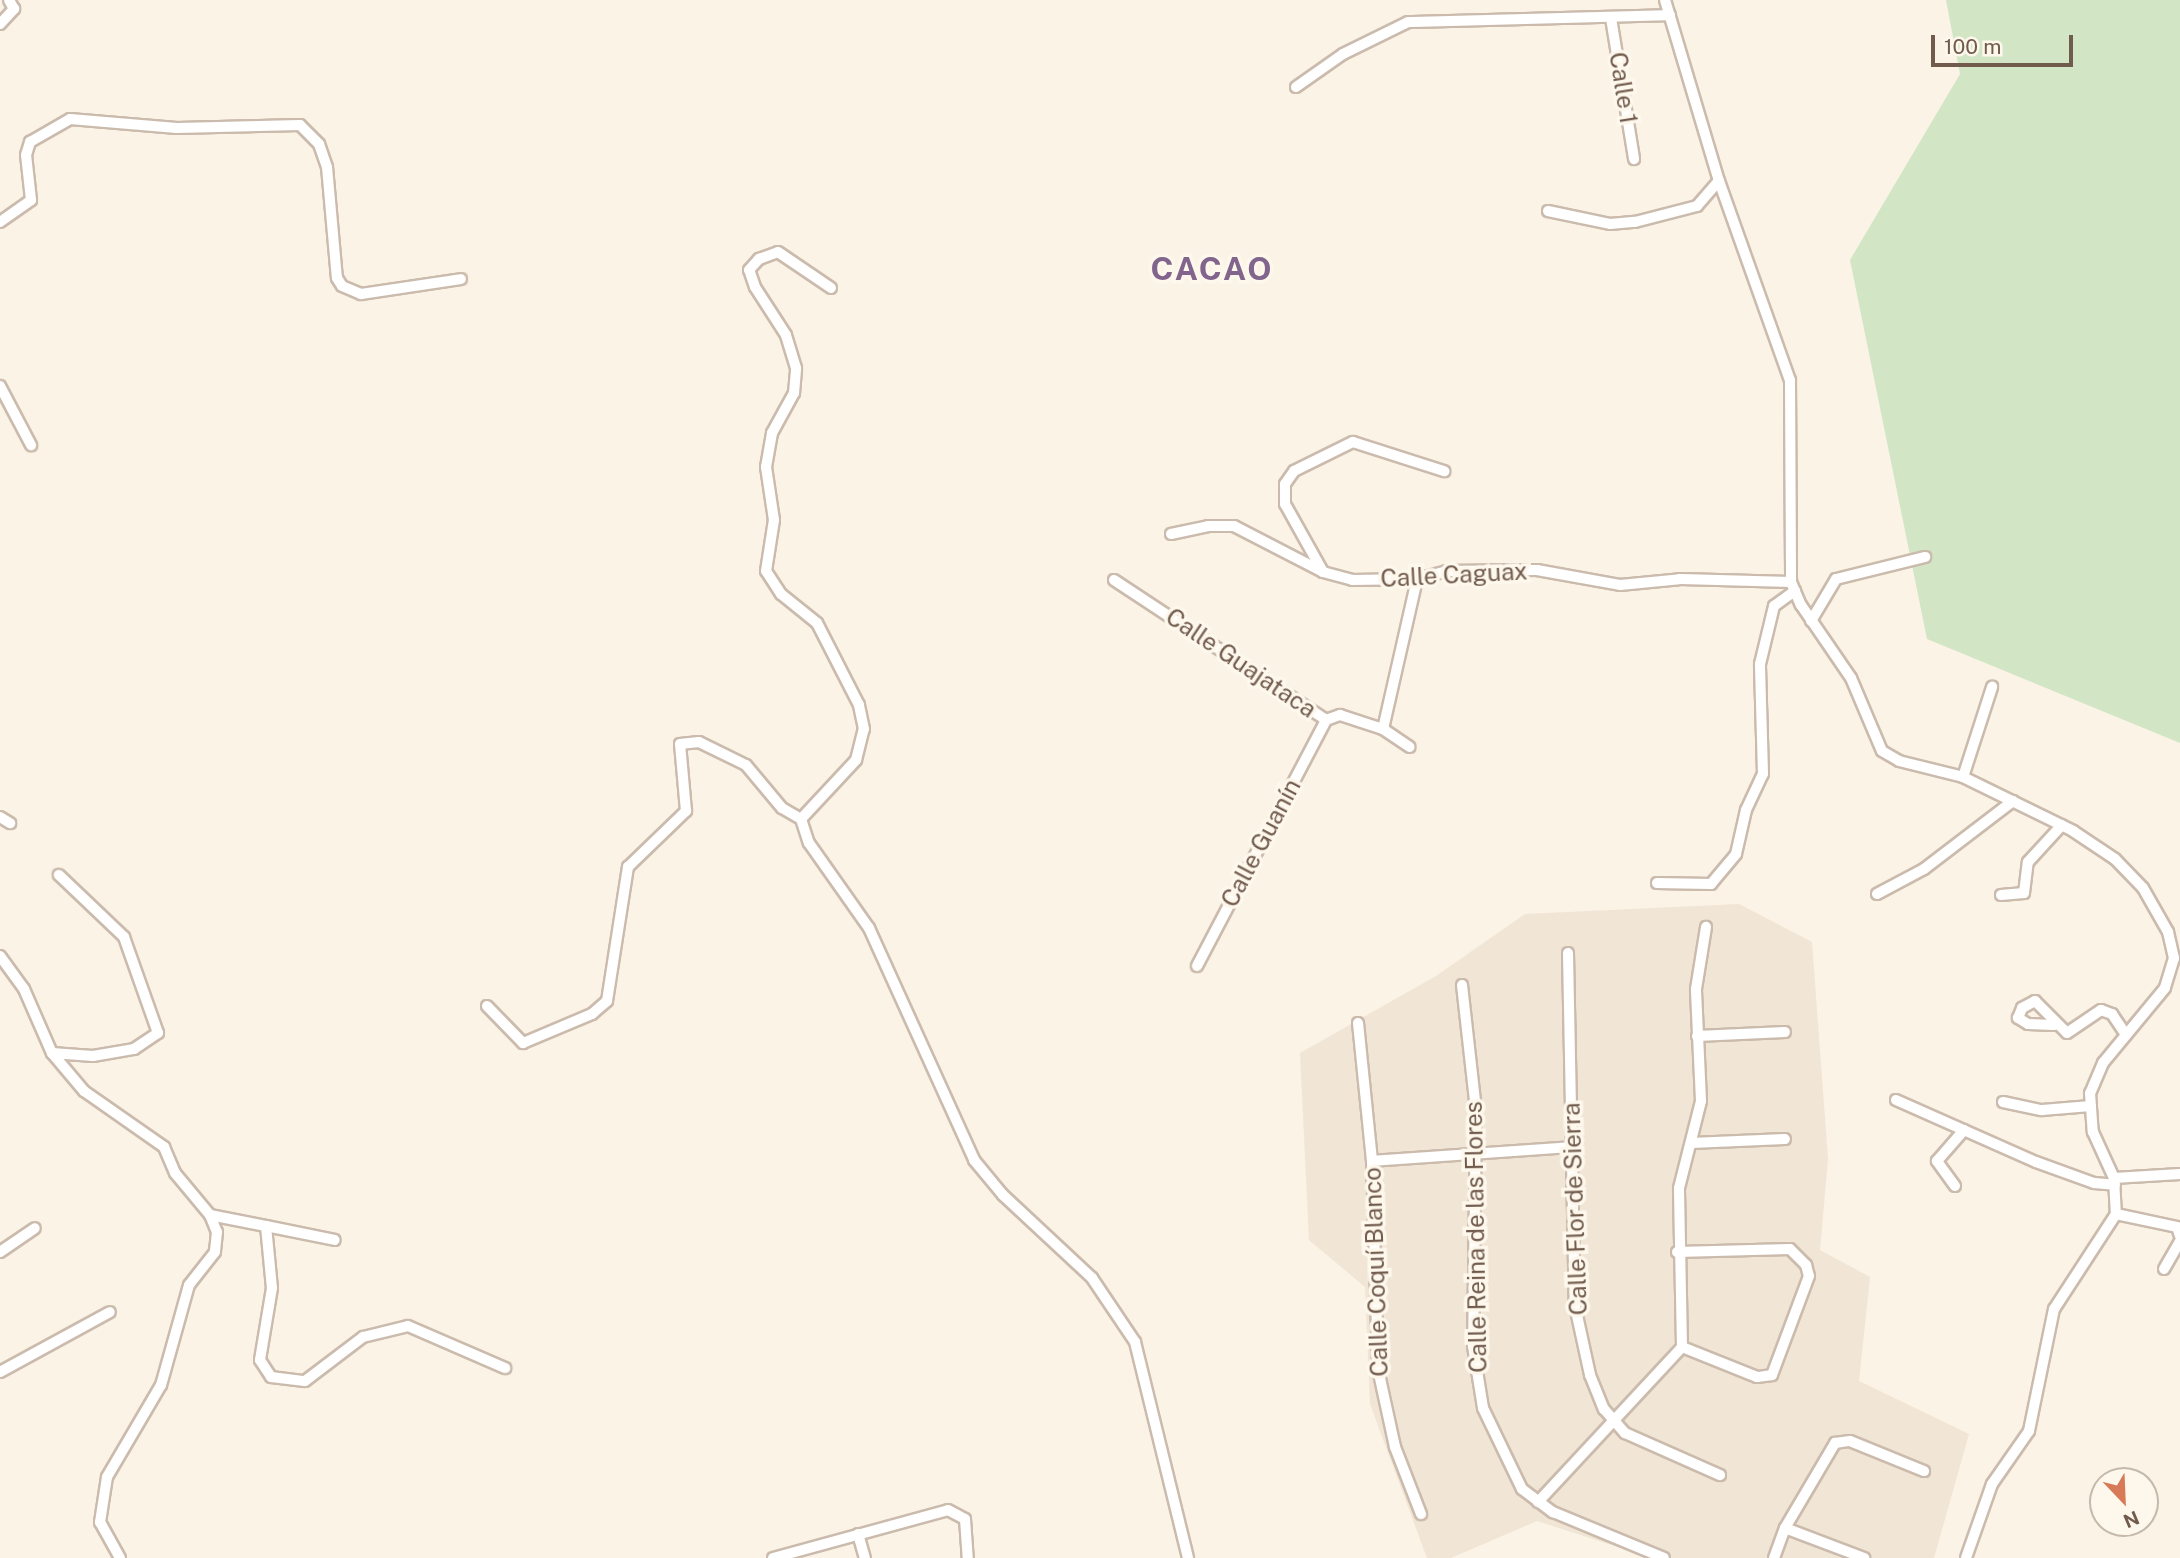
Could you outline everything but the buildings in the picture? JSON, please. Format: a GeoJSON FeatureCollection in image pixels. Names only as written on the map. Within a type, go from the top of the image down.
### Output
{"type":"FeatureCollection","features":[{"type":"Feature","properties":{"kind":"street"},"geometry":{"type":"LineString","coordinates":[[0,24],[14,9],[9,0]]}},
{"type":"Feature","properties":{"kind":"street"},"geometry":{"type":"LineString","coordinates":[[1665,0],[1718,181],[1790,380],[1793,586],[1811,621],[1851,678],[1882,751],[1899,761],[1963,777],[2062,825],[2115,859],[2143,888],[2168,932],[2174,958],[2165,988],[2103,1063],[2090,1093],[2093,1132],[2115,1182],[2116,1214],[2054,1309],[2029,1431],[1993,1484],[1966,1558]]}},
{"type":"Feature","properties":{"kind":"street"},"geometry":{"type":"LineString","coordinates":[[1296,87],[1343,54],[1408,22],[1670,15]]}},
{"type":"Feature","properties":{"kind":"street","name":"Calle 1"},"geometry":{"type":"LineString","coordinates":[[1611,18],[1634,159]]}},
{"type":"Feature","properties":{"kind":"street"},"geometry":{"type":"LineString","coordinates":[[0,222],[31,200],[26,155],[30,142],[71,119],[177,128],[300,125],[319,144],[327,167],[337,278],[342,286],[361,294],[461,279]]}},
{"type":"Feature","properties":{"kind":"street"},"geometry":{"type":"LineString","coordinates":[[1548,211],[1610,224],[1634,222],[1697,206],[1718,181]]}},
{"type":"Feature","properties":{"kind":"street"},"geometry":{"type":"LineString","coordinates":[[801,818],[856,760],[864,729],[859,705],[817,624],[781,594],[766,571],[774,520],[766,467],[772,433],[794,393],[796,368],[786,335],[755,287],[750,270],[759,259],[778,252],[831,288]]}},
{"type":"Feature","properties":{"kind":"street"},"geometry":{"type":"LineString","coordinates":[[0,386],[31,445]]}},
{"type":"Feature","properties":{"kind":"street"},"geometry":{"type":"LineString","coordinates":[[1323,572],[1285,504],[1285,484],[1294,471],[1353,442],[1444,471]]}},
{"type":"Feature","properties":{"kind":"street","name":"Calle Caguax"},"geometry":{"type":"LineString","coordinates":[[1171,534],[1208,526],[1234,526],[1323,572],[1352,580],[1417,579],[1446,571],[1537,570],[1620,585],[1681,579],[1793,586]]}},
{"type":"Feature","properties":{"kind":"street"},"geometry":{"type":"LineString","coordinates":[[1811,621],[1836,579],[1926,556]]}},
{"type":"Feature","properties":{"kind":"street"},"geometry":{"type":"LineString","coordinates":[[1383,729],[1417,579]]}},
{"type":"Feature","properties":{"kind":"street","name":"Calle Guajataca"},"geometry":{"type":"LineString","coordinates":[[1114,580],[1326,720],[1340,715],[1383,729],[1410,747]]}},
{"type":"Feature","properties":{"kind":"street"},"geometry":{"type":"LineString","coordinates":[[1657,883],[1711,884],[1736,854],[1745,810],[1763,775],[1760,664],[1774,606],[1793,586]]}},
{"type":"Feature","properties":{"kind":"street"},"geometry":{"type":"LineString","coordinates":[[1963,777],[1992,687]]}},
{"type":"Feature","properties":{"kind":"street","name":"Calle Guanín"},"geometry":{"type":"LineString","coordinates":[[1197,966],[1326,720]]}},
{"type":"Feature","properties":{"kind":"street"},"geometry":{"type":"LineString","coordinates":[[487,1006],[523,1043],[592,1014],[607,1001],[628,867],[686,811],[680,744],[699,742],[746,765],[782,808],[801,818],[809,843],[869,928],[974,1160],[1003,1195],[1092,1278],[1135,1342],[1188,1558]]}},
{"type":"Feature","properties":{"kind":"street"},"geometry":{"type":"LineString","coordinates":[[1877,894],[1924,869],[2013,802]]}},
{"type":"Feature","properties":{"kind":"street"},"geometry":{"type":"LineString","coordinates":[[0,817],[10,823]]}},
{"type":"Feature","properties":{"kind":"street"},"geometry":{"type":"LineString","coordinates":[[2001,895],[2024,893],[2028,862],[2062,825]]}},
{"type":"Feature","properties":{"kind":"street"},"geometry":{"type":"LineString","coordinates":[[52,1053],[86,1057],[113,1053],[134,1049],[158,1033],[124,937],[59,875]]}},
{"type":"Feature","properties":{"kind":"street"},"geometry":{"type":"LineString","coordinates":[[1538,1502],[1682,1347],[1677,1252],[1679,1188],[1701,1101],[1696,989],[1706,927]]}},
{"type":"Feature","properties":{"kind":"street","name":"Calle Flor de Sierra"},"geometry":{"type":"LineString","coordinates":[[1568,953],[1575,1306],[1590,1375],[1613,1423]]}},
{"type":"Feature","properties":{"kind":"street"},"geometry":{"type":"LineString","coordinates":[[0,956],[24,989],[52,1053],[84,1091],[164,1147],[175,1174],[210,1215],[218,1232],[215,1252],[189,1285],[161,1385],[107,1477],[100,1522],[120,1558]]}},
{"type":"Feature","properties":{"kind":"street","name":"Calle Reina de las Flores"},"geometry":{"type":"LineString","coordinates":[[1462,985],[1477,1155],[1472,1346],[1480,1392],[1509,1468],[1522,1489],[1538,1502],[1664,1558]]}},
{"type":"Feature","properties":{"kind":"street"},"geometry":{"type":"LineString","coordinates":[[2054,1025],[2067,1033],[2101,1010],[2112,1014],[2126,1035]]}},
{"type":"Feature","properties":{"kind":"street","name":"Calle Coquí Blanco"},"geometry":{"type":"LineString","coordinates":[[1358,1023],[1372,1161],[1378,1369],[1387,1422],[1421,1514]]}},
{"type":"Feature","properties":{"kind":"street"},"geometry":{"type":"LineString","coordinates":[[1698,1036],[1785,1032]]}},
{"type":"Feature","properties":{"kind":"street"},"geometry":{"type":"LineString","coordinates":[[1896,1100],[2036,1162],[2094,1183],[2180,1174]]}},
{"type":"Feature","properties":{"kind":"street"},"geometry":{"type":"LineString","coordinates":[[2003,1102],[2042,1110],[2091,1106]]}},
{"type":"Feature","properties":{"kind":"street"},"geometry":{"type":"LineString","coordinates":[[1955,1186],[1937,1161],[1964,1130]]}},
{"type":"Feature","properties":{"kind":"street"},"geometry":{"type":"LineString","coordinates":[[1690,1143],[1785,1139]]}},
{"type":"Feature","properties":{"kind":"street"},"geometry":{"type":"LineString","coordinates":[[1372,1161],[1573,1147]]}},
{"type":"Feature","properties":{"kind":"street"},"geometry":{"type":"LineString","coordinates":[[2116,1214],[2177,1227],[2180,1238],[2164,1269]]}},
{"type":"Feature","properties":{"kind":"street"},"geometry":{"type":"LineString","coordinates":[[210,1215],[335,1240]]}},
{"type":"Feature","properties":{"kind":"street"},"geometry":{"type":"LineString","coordinates":[[266,1226],[272,1288],[260,1360],[271,1377],[305,1381],[363,1337],[408,1326],[505,1368]]}},
{"type":"Feature","properties":{"kind":"street"},"geometry":{"type":"LineString","coordinates":[[0,1252],[36,1228]]}},
{"type":"Feature","properties":{"kind":"street"},"geometry":{"type":"LineString","coordinates":[[1677,1252],[1790,1249],[1806,1265],[1809,1276],[1772,1375],[1757,1377],[1682,1347]]}},
{"type":"Feature","properties":{"kind":"street"},"geometry":{"type":"LineString","coordinates":[[0,1371],[110,1312]]}},
{"type":"Feature","properties":{"kind":"street"},"geometry":{"type":"LineString","coordinates":[[1613,1423],[1657,1449],[1720,1475]]}},
{"type":"Feature","properties":{"kind":"street"},"geometry":{"type":"LineString","coordinates":[[1774,1558],[1786,1528],[1835,1443],[1841,1440],[1924,1471]]}},
{"type":"Feature","properties":{"kind":"street"},"geometry":{"type":"LineString","coordinates":[[773,1558],[948,1510],[965,1519],[968,1558]]}},
{"type":"Feature","properties":{"kind":"street"},"geometry":{"type":"LineString","coordinates":[[1786,1528],[1864,1558]]}},
{"type":"Feature","properties":{"kind":"street"},"geometry":{"type":"LineString","coordinates":[[858,1534],[865,1558]]}},
{"type":"Feature","properties":{"kind":"shaded area"},"geometry":{"type":"Polygon","coordinates":[[[1739,904],[1812,942],[1828,1159],[1820,1250],[1870,1277],[1859,1381],[1969,1434],[1934,1558],[1652,1558],[1537,1521],[1451,1558],[1427,1558],[1370,1404],[1365,1287],[1309,1240],[1300,1053],[1436,976],[1525,914],[1739,904]]]}},
{"type":"Feature","properties":{"kind":"green space"},"geometry":{"type":"Polygon","coordinates":[[[1946,0],[2180,0],[2180,743],[1927,639],[1850,260],[1960,74],[1946,0]]]}},
{"type":"Feature","properties":{"kind":"district","name":"CACAO"},"geometry":{"type":"Point","coordinates":[1212,269]}}]}
